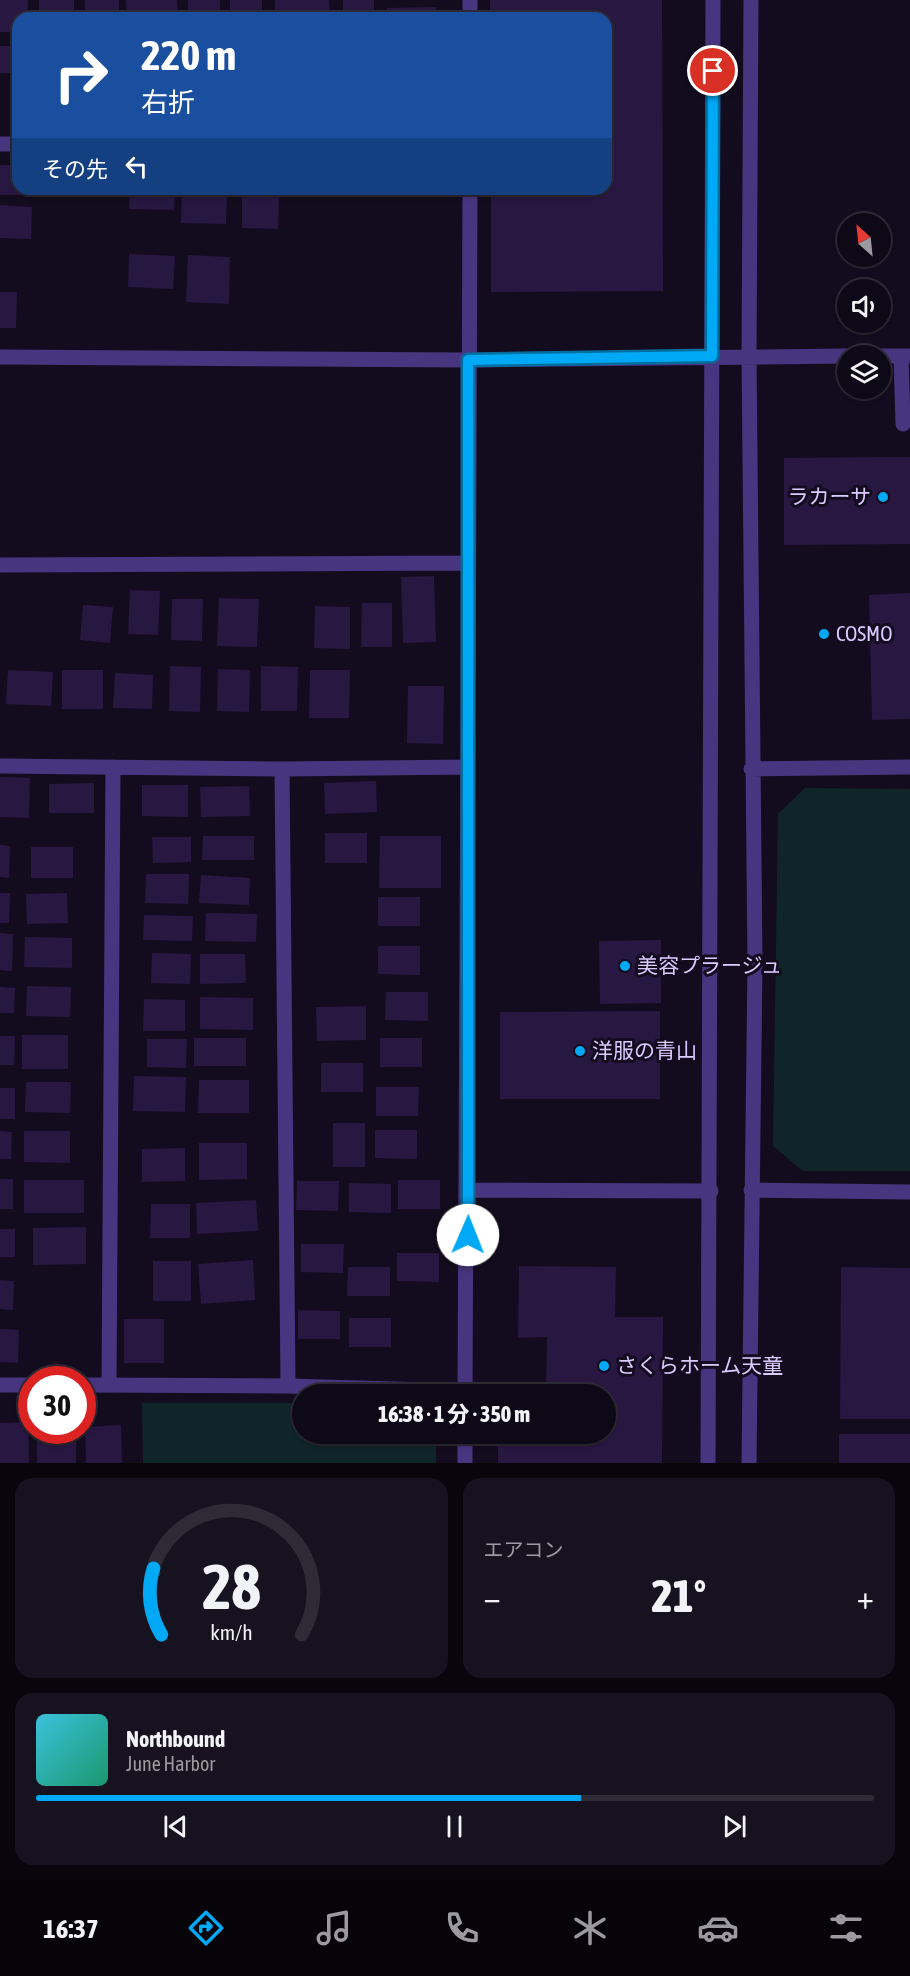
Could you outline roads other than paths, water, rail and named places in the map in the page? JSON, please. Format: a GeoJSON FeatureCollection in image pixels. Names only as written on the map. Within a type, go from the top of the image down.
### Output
{"type":"FeatureCollection","features":[{"type":"Feature","properties":{"kind":"street"},"geometry":{"type":"LineString","coordinates":[[708,1463],[711,1191],[713,0]]}},
{"type":"Feature","properties":{"kind":"street"},"geometry":{"type":"LineString","coordinates":[[749,1463],[755,962],[751,768],[749,356],[751,0]]}},
{"type":"Feature","properties":{"kind":"street"},"geometry":{"type":"LineString","coordinates":[[465,1384],[469,1190],[466,563],[470,195]]}},
{"type":"Feature","properties":{"kind":"street"},"geometry":{"type":"LineString","coordinates":[[0,357],[468,360],[837,356]]}},
{"type":"Feature","properties":{"kind":"street"},"geometry":{"type":"LineString","coordinates":[[903,424],[906,356]]}},
{"type":"Feature","properties":{"kind":"street"},"geometry":{"type":"LineString","coordinates":[[0,565],[466,563]]}},
{"type":"Feature","properties":{"kind":"street"},"geometry":{"type":"LineString","coordinates":[[0,766],[282,769],[468,767]]}},
{"type":"Feature","properties":{"kind":"street"},"geometry":{"type":"LineString","coordinates":[[110,1385],[113,767]]}},
{"type":"Feature","properties":{"kind":"street"},"geometry":{"type":"LineString","coordinates":[[751,768],[910,767]]}},
{"type":"Feature","properties":{"kind":"street"},"geometry":{"type":"LineString","coordinates":[[282,769],[288,1386]]}},
{"type":"Feature","properties":{"kind":"street"},"geometry":{"type":"LineString","coordinates":[[469,1190],[711,1191]]}},
{"type":"Feature","properties":{"kind":"street"},"geometry":{"type":"LineString","coordinates":[[751,1190],[910,1192]]}},
{"type":"Feature","properties":{"kind":"street"},"geometry":{"type":"LineString","coordinates":[[0,1386],[18,1385]]}},
{"type":"Feature","properties":{"kind":"street"},"geometry":{"type":"LineString","coordinates":[[96,1385],[292,1386]]}},
{"type":"Feature","properties":{"kind":"street"},"geometry":{"type":"LineString","coordinates":[[465,1444],[465,1463]]}},
{"type":"Feature","properties":{"kind":"place","name":"ラカーサ"},"geometry":{"type":"Point","coordinates":[883,497]}},
{"type":"Feature","properties":{"kind":"place","name":"COSMO"},"geometry":{"type":"Point","coordinates":[824,634]}},
{"type":"Feature","properties":{"kind":"place","name":"美容プラージュ"},"geometry":{"type":"Point","coordinates":[625,966]}},
{"type":"Feature","properties":{"kind":"place","name":"洋服の青山"},"geometry":{"type":"Point","coordinates":[580,1051]}},
{"type":"Feature","properties":{"kind":"place","name":"さくらホーム天童"},"geometry":{"type":"Point","coordinates":[604,1366]}}]}
